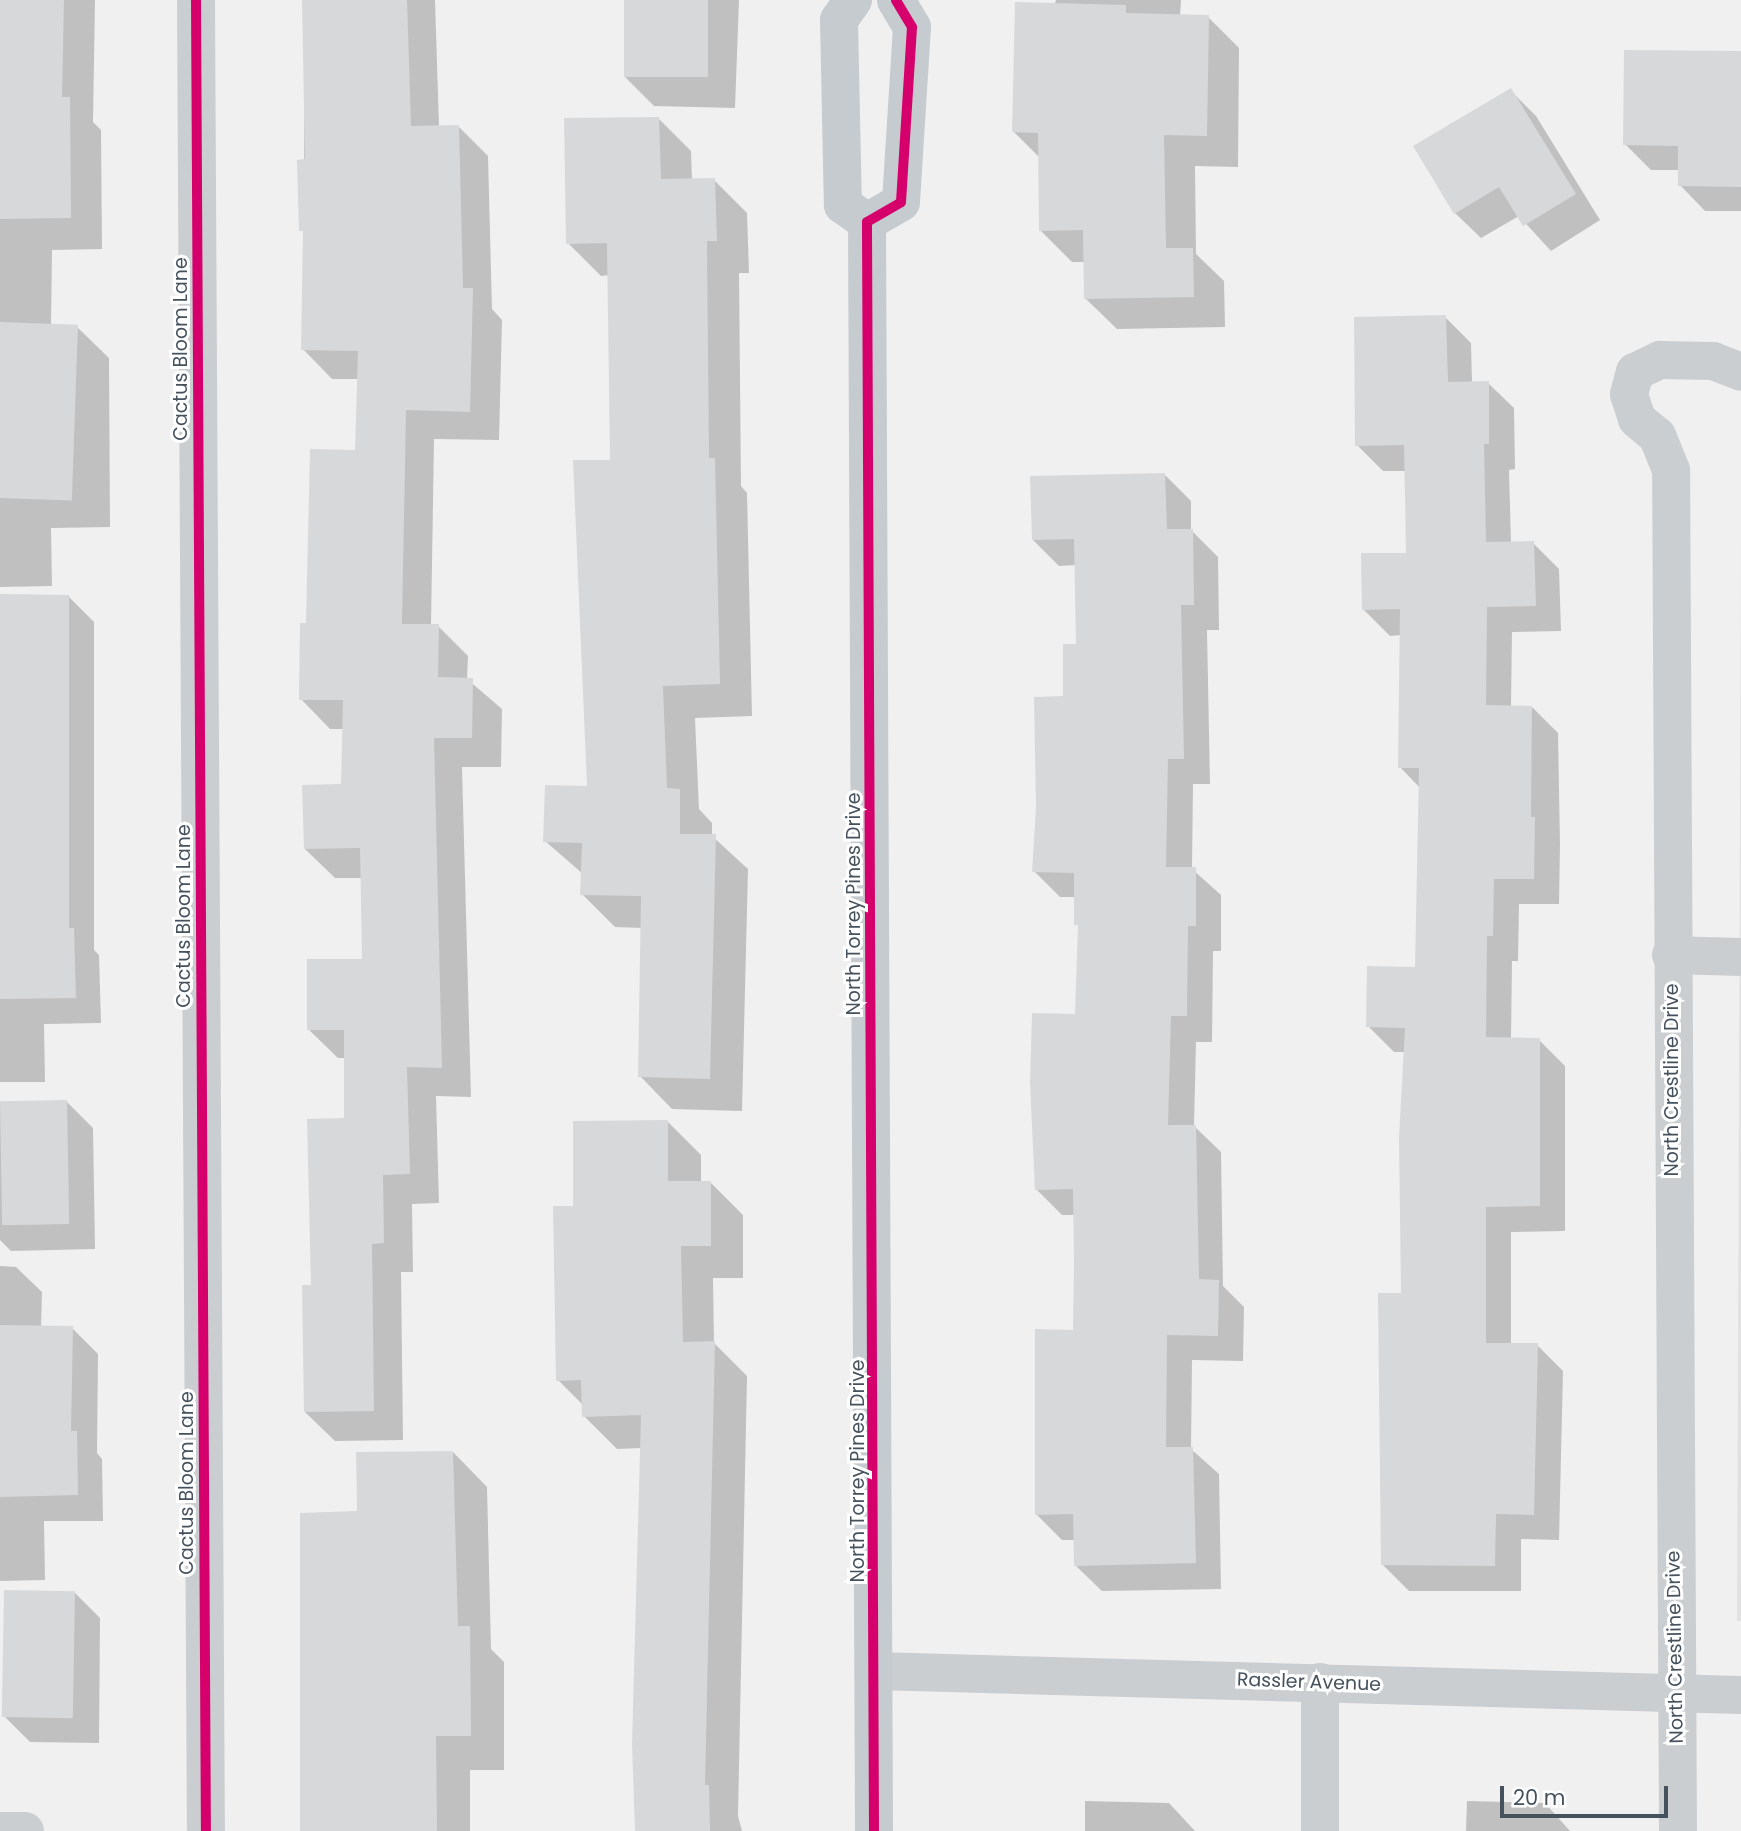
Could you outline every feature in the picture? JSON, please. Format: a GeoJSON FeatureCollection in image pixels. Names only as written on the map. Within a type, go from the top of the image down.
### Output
{"type":"FeatureCollection","features":[{"type":"Feature","properties":{"kind":"main road"},"geometry":{"type":"LineString","coordinates":[[852,0],[839,20],[843,205],[867,222],[901,202],[912,27],[896,0]]}},
{"type":"Feature","properties":{"kind":"main road","name":"North Torrey Pines Drive"},"geometry":{"type":"LineString","coordinates":[[867,222],[876,1671],[874,1831]]}},
{"type":"Feature","properties":{"kind":"street","name":"Cactus Bloom Lane"},"geometry":{"type":"LineString","coordinates":[[197,0],[206,1831]]}},
{"type":"Feature","properties":{"kind":"street","name":"North Crestline Drive"},"geometry":{"type":"LineString","coordinates":[[1678,1831],[1671,955],[1671,470],[1657,436],[1637,419],[1629,394],[1635,372],[1660,360],[1713,361],[1741,372]]}},
{"type":"Feature","properties":{"kind":"street"},"geometry":{"type":"LineString","coordinates":[[1671,955],[1741,957]]}},
{"type":"Feature","properties":{"kind":"street","name":"Rassler Avenue"},"geometry":{"type":"LineString","coordinates":[[876,1671],[1741,1695]]}},
{"type":"Feature","properties":{"kind":"street"},"geometry":{"type":"LineString","coordinates":[[1320,1682],[1320,1831]]}},
{"type":"Feature","properties":{"kind":"street"},"geometry":{"type":"LineString","coordinates":[[0,1830],[25,1831]]}},
{"type":"Feature","properties":{"kind":"shaded area"},"geometry":{"type":"Polygon","coordinates":[[[1741,536],[1741,1621],[1737,1621],[1741,536]]]}},
{"type":"Feature","properties":{"kind":"building"},"geometry":{"type":"Polygon","coordinates":[[[0,0],[64,0],[62,97],[70,97],[71,218],[0,219],[0,0]]]}},
{"type":"Feature","properties":{"kind":"building"},"geometry":{"type":"Polygon","coordinates":[[[302,0],[407,0],[411,126],[459,125],[463,288],[473,288],[470,412],[406,410],[402,624],[439,624],[438,677],[473,678],[472,738],[434,738],[442,1068],[407,1067],[410,1174],[383,1175],[384,1243],[372,1244],[374,1411],[304,1412],[302,1285],[311,1285],[307,1119],[344,1118],[344,1030],[307,1030],[307,959],[362,959],[360,848],[304,849],[302,785],[341,784],[343,700],[299,700],[300,623],[306,623],[310,449],[355,450],[358,351],[301,350],[303,231],[299,231],[297,160],[305,159],[302,0]]]}},
{"type":"Feature","properties":{"kind":"building"},"geometry":{"type":"Polygon","coordinates":[[[624,0],[708,0],[708,77],[624,77],[624,0]]]}},
{"type":"Feature","properties":{"kind":"building"},"geometry":{"type":"Polygon","coordinates":[[[1015,2],[1126,5],[1126,13],[1209,15],[1207,136],[1164,135],[1166,248],[1193,248],[1194,297],[1084,299],[1083,230],[1039,231],[1038,133],[1012,132],[1015,2]]]}},
{"type":"Feature","properties":{"kind":"building"},"geometry":{"type":"Polygon","coordinates":[[[1624,50],[1741,51],[1741,187],[1678,186],[1678,146],[1623,145],[1624,50]]]}},
{"type":"Feature","properties":{"kind":"building"},"geometry":{"type":"Polygon","coordinates":[[[1511,88],[1576,194],[1523,226],[1499,187],[1454,214],[1413,146],[1511,88]]]}},
{"type":"Feature","properties":{"kind":"building"},"geometry":{"type":"Polygon","coordinates":[[[659,117],[661,179],[715,178],[717,241],[707,241],[709,458],[715,458],[720,684],[663,686],[667,788],[680,789],[680,834],[716,834],[710,1079],[638,1077],[641,896],[580,895],[582,843],[543,842],[545,785],[587,786],[573,460],[610,460],[607,243],[566,244],[564,118],[659,117]]]}},
{"type":"Feature","properties":{"kind":"building"},"geometry":{"type":"Polygon","coordinates":[[[1446,315],[1448,382],[1489,381],[1489,444],[1484,444],[1486,542],[1534,541],[1536,606],[1487,607],[1486,705],[1532,706],[1531,817],[1535,817],[1534,879],[1494,879],[1493,936],[1487,936],[1486,1037],[1540,1038],[1540,1206],[1486,1207],[1486,1343],[1538,1343],[1534,1515],[1496,1514],[1495,1566],[1381,1565],[1378,1293],[1401,1293],[1399,1137],[1405,1028],[1366,1027],[1367,966],[1415,967],[1419,768],[1398,768],[1400,609],[1362,610],[1361,553],[1406,553],[1404,445],[1355,446],[1354,317],[1446,315]]]}},
{"type":"Feature","properties":{"kind":"building"},"geometry":{"type":"Polygon","coordinates":[[[0,322],[78,325],[72,501],[0,498],[0,322]]]}},
{"type":"Feature","properties":{"kind":"building"},"geometry":{"type":"Polygon","coordinates":[[[1165,473],[1167,529],[1193,529],[1194,605],[1181,605],[1184,759],[1168,759],[1166,867],[1196,867],[1196,926],[1188,926],[1187,1016],[1171,1016],[1168,1125],[1196,1125],[1199,1279],[1219,1280],[1218,1336],[1167,1335],[1166,1447],[1193,1447],[1196,1563],[1074,1566],[1073,1514],[1035,1515],[1035,1329],[1073,1330],[1074,1262],[1073,1189],[1035,1190],[1030,1083],[1032,1013],[1075,1014],[1078,925],[1074,925],[1074,873],[1032,872],[1036,807],[1034,697],[1063,696],[1063,644],[1076,644],[1074,539],[1032,540],[1030,476],[1165,473]]]}},
{"type":"Feature","properties":{"kind":"building"},"geometry":{"type":"Polygon","coordinates":[[[0,594],[69,595],[69,928],[74,928],[76,998],[0,999],[0,594]]]}},
{"type":"Feature","properties":{"kind":"building"},"geometry":{"type":"Polygon","coordinates":[[[67,1100],[69,1224],[2,1225],[0,1101],[67,1100]]]}},
{"type":"Feature","properties":{"kind":"building"},"geometry":{"type":"Polygon","coordinates":[[[668,1120],[668,1181],[711,1181],[711,1246],[681,1246],[683,1342],[715,1341],[705,1785],[709,1785],[710,1831],[635,1831],[632,1744],[641,1415],[582,1417],[581,1380],[556,1381],[553,1206],[573,1206],[573,1121],[668,1120]]]}},
{"type":"Feature","properties":{"kind":"building"},"geometry":{"type":"Polygon","coordinates":[[[0,1325],[73,1326],[71,1431],[77,1431],[78,1495],[0,1497],[0,1325]]]}},
{"type":"Feature","properties":{"kind":"building"},"geometry":{"type":"Polygon","coordinates":[[[453,1451],[458,1626],[470,1626],[471,1736],[436,1736],[437,1831],[300,1831],[300,1513],[357,1511],[356,1452],[453,1451]]]}},
{"type":"Feature","properties":{"kind":"building"},"geometry":{"type":"Polygon","coordinates":[[[4,1590],[75,1591],[73,1718],[2,1717],[4,1590]]]}},
{"type":"Feature","properties":{"kind":"cycle path"},"geometry":{"type":"LineString","coordinates":[[196,0],[206,1831]]}},
{"type":"Feature","properties":{"kind":"cycle path"},"geometry":{"type":"LineString","coordinates":[[874,1831],[867,222],[901,202],[912,27],[896,0]]}}]}
